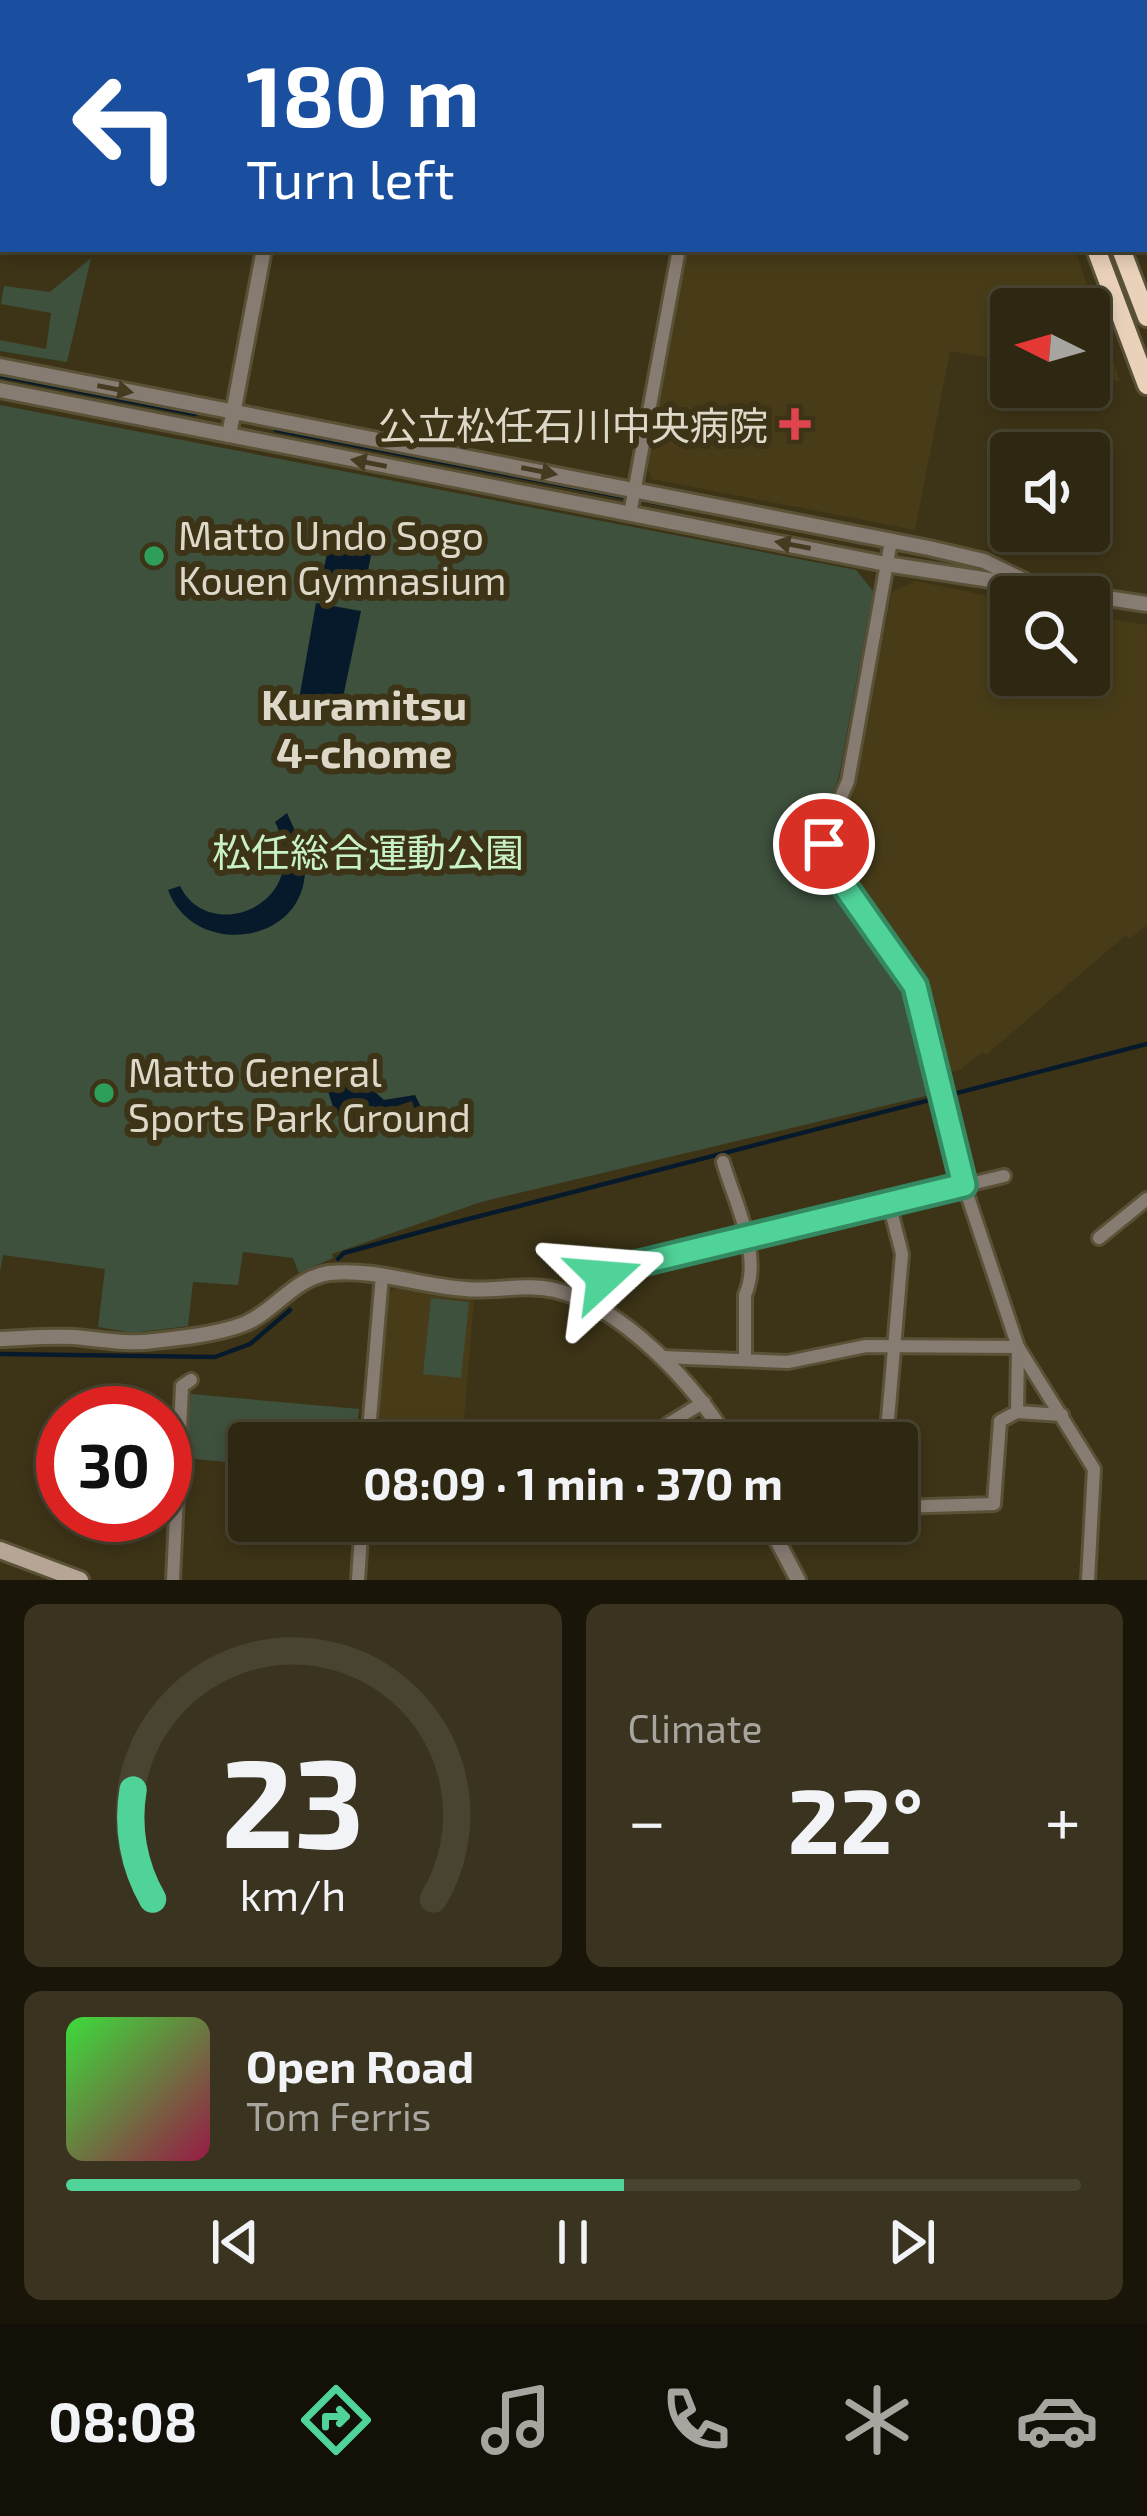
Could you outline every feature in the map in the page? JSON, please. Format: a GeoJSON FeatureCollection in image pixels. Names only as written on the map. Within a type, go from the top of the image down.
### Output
{"type":"FeatureCollection","features":[{"type":"Feature","properties":{"kind":"highway"},"geometry":{"type":"LineString","coordinates":[[1097,252],[1147,385]]}},
{"type":"Feature","properties":{"kind":"highway"},"geometry":{"type":"LineString","coordinates":[[1122,252],[1147,317]]}},
{"type":"Feature","properties":{"kind":"main road"},"geometry":{"type":"LineString","coordinates":[[0,1550],[80,1580]]}},
{"type":"Feature","properties":{"kind":"street"},"geometry":{"type":"LineString","coordinates":[[229,435],[263,252]]}},
{"type":"Feature","properties":{"kind":"street"},"geometry":{"type":"LineString","coordinates":[[630,514],[678,252]]}},
{"type":"Feature","properties":{"kind":"street"},"geometry":{"type":"LineString","coordinates":[[0,366],[929,548],[984,561],[1016,576]]}},
{"type":"Feature","properties":{"kind":"street"},"geometry":{"type":"LineString","coordinates":[[0,390],[990,582]]}},
{"type":"Feature","properties":{"kind":"street"},"geometry":{"type":"LineString","coordinates":[[830,552],[834,529]]}},
{"type":"Feature","properties":{"kind":"street"},"geometry":{"type":"LineString","coordinates":[[891,541],[848,781],[824,844],[831,867],[915,986],[964,1185],[1018,1347],[1094,1469],[1088,1580]]}},
{"type":"Feature","properties":{"kind":"street"},"geometry":{"type":"LineString","coordinates":[[925,571],[929,548]]}},
{"type":"Feature","properties":{"kind":"street"},"geometry":{"type":"LineString","coordinates":[[1110,598],[1147,604]]}},
{"type":"Feature","properties":{"kind":"street"},"geometry":{"type":"LineString","coordinates":[[722,1162],[751,1253],[745,1294],[745,1360]]}},
{"type":"Feature","properties":{"kind":"street"},"geometry":{"type":"LineString","coordinates":[[580,1300],[620,1268],[1004,1176]]}},
{"type":"Feature","properties":{"kind":"street"},"geometry":{"type":"LineString","coordinates":[[1099,1238],[1147,1199]]}},
{"type":"Feature","properties":{"kind":"street"},"geometry":{"type":"LineString","coordinates":[[888,1422],[902,1254],[889,1204]]}},
{"type":"Feature","properties":{"kind":"street"},"geometry":{"type":"LineString","coordinates":[[0,1339],[149,1342],[246,1323],[308,1280],[328,1273],[382,1274],[466,1290],[527,1286],[580,1300],[662,1357],[716,1422]]}},
{"type":"Feature","properties":{"kind":"street"},"geometry":{"type":"LineString","coordinates":[[370,1422],[382,1274]]}},
{"type":"Feature","properties":{"kind":"street"},"geometry":{"type":"LineString","coordinates":[[662,1357],[788,1361],[866,1346],[1018,1347]]}},
{"type":"Feature","properties":{"kind":"street"},"geometry":{"type":"LineString","coordinates":[[1017,1412],[1018,1347]]}},
{"type":"Feature","properties":{"kind":"street"},"geometry":{"type":"LineString","coordinates":[[173,1580],[182,1386],[191,1380]]}},
{"type":"Feature","properties":{"kind":"street"},"geometry":{"type":"LineString","coordinates":[[671,1422],[704,1402]]}},
{"type":"Feature","properties":{"kind":"street"},"geometry":{"type":"LineString","coordinates":[[918,1506],[994,1504],[1000,1421],[1017,1412],[1061,1415]]}},
{"type":"Feature","properties":{"kind":"street"},"geometry":{"type":"LineString","coordinates":[[358,1580],[361,1542]]}},
{"type":"Feature","properties":{"kind":"street"},"geometry":{"type":"LineString","coordinates":[[778,1542],[798,1580]]}},
{"type":"Feature","properties":{"kind":"shaded area","name":"公立松任石川中央病院"},"geometry":{"type":"Polygon","coordinates":[[[687,252],[1076,252],[1088,288],[990,288],[990,358],[950,351],[915,530],[652,479],[646,466],[687,252]]]}},
{"type":"Feature","properties":{"kind":"shaded area","name":"公立松任石川中央病院"},"geometry":{"type":"Polygon","coordinates":[[[1110,352],[1120,381],[1110,379],[1110,352]]]}},
{"type":"Feature","properties":{"kind":"shaded area"},"geometry":{"type":"Polygon","coordinates":[[[916,581],[990,596],[990,696],[1110,696],[1110,619],[1147,625],[1147,924],[1130,939],[1126,935],[986,1055],[983,1052],[961,1069],[943,1074],[920,982],[837,867],[834,841],[855,783],[892,592],[916,581]]]}},
{"type":"Feature","properties":{"kind":"shaded area"},"geometry":{"type":"Polygon","coordinates":[[[398,1286],[474,1298],[464,1422],[378,1422],[388,1295],[398,1286]]]}},
{"type":"Feature","properties":{"kind":"green space"},"geometry":{"type":"Polygon","coordinates":[[[91,258],[67,362],[0,351],[0,340],[46,349],[51,313],[1,304],[4,286],[50,292],[91,258]]]}},
{"type":"Feature","properties":{"kind":"green space","name":"松任総合運動公園"},"geometry":{"type":"Polygon","coordinates":[[[0,405],[856,570],[873,591],[839,776],[816,846],[826,873],[911,991],[934,1094],[481,1202],[332,1254],[333,1258],[299,1273],[293,1258],[243,1252],[238,1285],[193,1282],[188,1326],[133,1333],[98,1327],[105,1269],[3,1255],[0,1272],[0,405]]]}},
{"type":"Feature","properties":{"kind":"green space"},"geometry":{"type":"Polygon","coordinates":[[[431,1298],[469,1302],[461,1378],[423,1374],[431,1298]]]}},
{"type":"Feature","properties":{"kind":"green space"},"geometry":{"type":"Polygon","coordinates":[[[192,1394],[359,1409],[358,1422],[228,1422],[228,1462],[192,1459],[192,1394]]]}},
{"type":"Feature","properties":{"kind":"water"},"geometry":{"type":"Polygon","coordinates":[[[333,527],[375,536],[366,580],[323,572],[333,527]]]}},
{"type":"Feature","properties":{"kind":"water"},"geometry":{"type":"Polygon","coordinates":[[[316,603],[361,611],[340,712],[298,705],[316,603]]]}},
{"type":"Feature","properties":{"kind":"water"},"geometry":{"type":"Polygon","coordinates":[[[287,813],[305,866],[301,893],[289,913],[270,927],[224,934],[201,927],[181,912],[168,890],[180,886],[194,904],[213,913],[234,914],[271,894],[282,875],[284,851],[275,822],[287,813]]]}},
{"type":"Feature","properties":{"kind":"water"},"geometry":{"type":"Polygon","coordinates":[[[336,1061],[359,1063],[365,1083],[384,1100],[415,1095],[428,1121],[442,1130],[424,1138],[348,1123],[335,1113],[327,1088],[329,1070],[336,1061]]]}},
{"type":"Feature","properties":{"kind":"pier"},"geometry":{"type":"Polygon","coordinates":[[[412,1101],[416,1113],[431,1112],[418,1117],[420,1125],[398,1132],[391,1108],[412,1101]]]}},
{"type":"Feature","properties":{"kind":"waterway"},"geometry":{"type":"LineString","coordinates":[[0,376],[195,414]]}},
{"type":"Feature","properties":{"kind":"waterway"},"geometry":{"type":"LineString","coordinates":[[276,430],[628,498]]}},
{"type":"Feature","properties":{"kind":"waterway"},"geometry":{"type":"LineString","coordinates":[[642,500],[678,507]]}},
{"type":"Feature","properties":{"kind":"waterway"},"geometry":{"type":"LineString","coordinates":[[338,1259],[344,1253],[453,1223],[1147,1044]]}},
{"type":"Feature","properties":{"kind":"waterway"},"geometry":{"type":"LineString","coordinates":[[0,1354],[215,1357],[250,1344],[290,1310]]}},
{"type":"Feature","properties":{"kind":"place","name":"公立松任石川中央病院"},"geometry":{"type":"Point","coordinates":[795,424]}},
{"type":"Feature","properties":{"kind":"place","name":"Matto Undo Sogo Kouen Gymnasium"},"geometry":{"type":"Point","coordinates":[154,556]}},
{"type":"Feature","properties":{"kind":"place","name":"Matto General Sports Park Ground"},"geometry":{"type":"Point","coordinates":[104,1093]}},
{"type":"Feature","properties":{"kind":"district","name":"Kuramitsu 4-chome"},"geometry":{"type":"Point","coordinates":[364,728]}},
{"type":"Feature","properties":{"kind":"route"},"geometry":{"type":"LineString","coordinates":[[604,1277],[620,1268],[964,1185],[915,986],[831,867],[824,844]]}}]}
